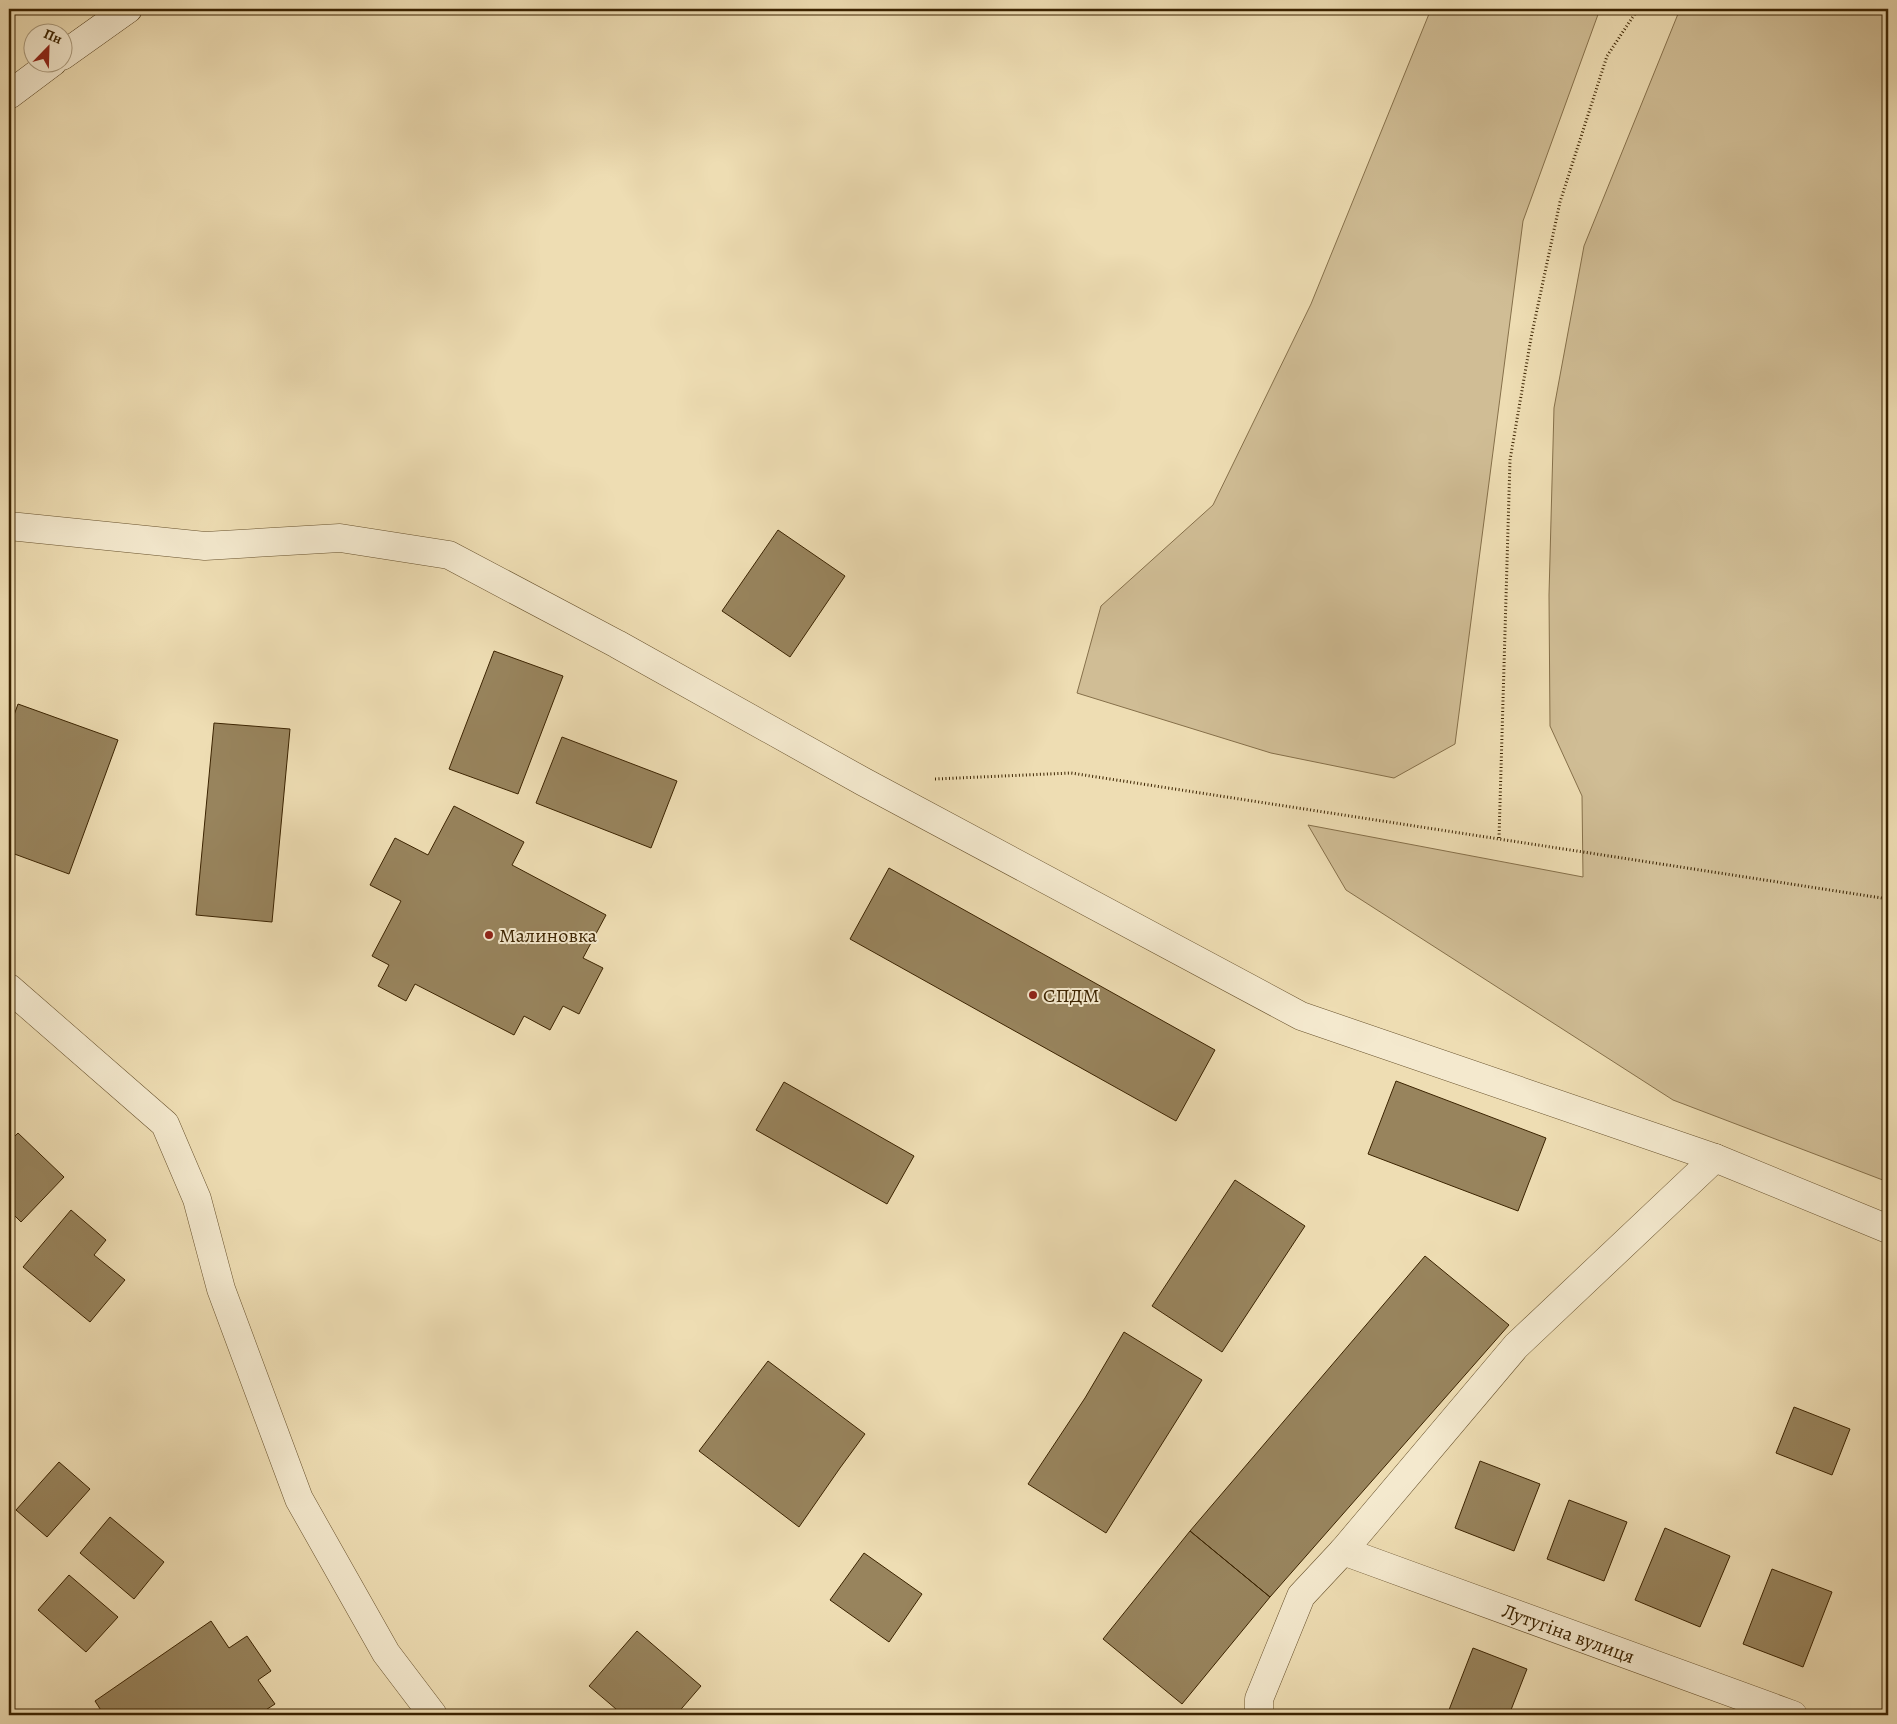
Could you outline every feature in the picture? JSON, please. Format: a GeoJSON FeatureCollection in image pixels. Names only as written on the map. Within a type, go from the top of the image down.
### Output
{"type":"FeatureCollection","features":[{"type":"Feature","properties":{"kind":"street"},"geometry":{"type":"LineString","coordinates":[[72,49],[128,9]]}},
{"type":"Feature","properties":{"kind":"street"},"geometry":{"type":"LineString","coordinates":[[9,95],[40,72]]}},
{"type":"Feature","properties":{"kind":"street"},"geometry":{"type":"LineString","coordinates":[[9,526],[205,546],[340,538],[449,555],[617,644],[864,782],[1301,1016],[1715,1158],[1888,1229]]}},
{"type":"Feature","properties":{"kind":"street"},"geometry":{"type":"LineString","coordinates":[[9,988],[165,1124],[197,1199],[221,1289],[299,1499],[386,1653],[433,1715]]}},
{"type":"Feature","properties":{"kind":"street"},"geometry":{"type":"LineString","coordinates":[[1259,1715],[1259,1699],[1301,1596],[1343,1552],[1516,1346],[1715,1158]]}},
{"type":"Feature","properties":{"kind":"street","name":"Лутугіна вулиця"},"geometry":{"type":"LineString","coordinates":[[1343,1552],[1793,1715]]}},
{"type":"Feature","properties":{"kind":"path"},"geometry":{"type":"LineString","coordinates":[[1499,838],[1510,460],[1531,338],[1560,202],[1607,56],[1638,9]]}},
{"type":"Feature","properties":{"kind":"path"},"geometry":{"type":"LineString","coordinates":[[933,779],[1071,773],[1888,899]]}},
{"type":"Feature","properties":{"kind":"shaded area"},"geometry":{"type":"Polygon","coordinates":[[[1431,9],[1600,9],[1523,221],[1455,744],[1394,778],[1271,753],[1077,693],[1101,606],[1213,505],[1311,304],[1431,9]]]}},
{"type":"Feature","properties":{"kind":"shaded area"},"geometry":{"type":"Polygon","coordinates":[[[1680,9],[1888,9],[1888,1182],[1673,1100],[1346,890],[1308,825],[1583,877],[1582,796],[1550,726],[1549,595],[1554,408],[1584,246],[1680,9]]]}},
{"type":"Feature","properties":{"kind":"building"},"geometry":{"type":"Polygon","coordinates":[[[778,530],[845,576],[790,657],[722,611],[778,530]]]}},
{"type":"Feature","properties":{"kind":"building"},"geometry":{"type":"Polygon","coordinates":[[[494,651],[563,676],[518,794],[449,769],[494,651]]]}},
{"type":"Feature","properties":{"kind":"building"},"geometry":{"type":"Polygon","coordinates":[[[18,704],[118,740],[69,874],[9,852],[9,729],[18,704]]]}},
{"type":"Feature","properties":{"kind":"building"},"geometry":{"type":"Polygon","coordinates":[[[214,723],[290,729],[272,922],[196,915],[214,723]]]}},
{"type":"Feature","properties":{"kind":"building"},"geometry":{"type":"Polygon","coordinates":[[[562,737],[677,781],[651,848],[536,803],[562,737]]]}},
{"type":"Feature","properties":{"kind":"building","name":"Малиновка"},"geometry":{"type":"Polygon","coordinates":[[[454,806],[524,842],[512,865],[606,915],[583,958],[603,968],[579,1014],[563,1006],[550,1030],[524,1016],[514,1035],[415,984],[406,1001],[378,986],[389,965],[372,956],[401,901],[370,885],[395,838],[428,855],[454,806]]]}},
{"type":"Feature","properties":{"kind":"building","name":"СПДМ"},"geometry":{"type":"Polygon","coordinates":[[[889,868],[1215,1050],[1176,1121],[850,939],[889,868]]]}},
{"type":"Feature","properties":{"kind":"building"},"geometry":{"type":"Polygon","coordinates":[[[1396,1081],[1546,1138],[1518,1211],[1368,1154],[1396,1081]]]}},
{"type":"Feature","properties":{"kind":"building"},"geometry":{"type":"Polygon","coordinates":[[[784,1082],[914,1156],[887,1204],[756,1130],[784,1082]]]}},
{"type":"Feature","properties":{"kind":"building"},"geometry":{"type":"Polygon","coordinates":[[[18,1133],[64,1177],[21,1222],[9,1210],[9,1142],[18,1133]]]}},
{"type":"Feature","properties":{"kind":"building"},"geometry":{"type":"Polygon","coordinates":[[[1235,1180],[1305,1226],[1222,1352],[1152,1306],[1235,1180]]]}},
{"type":"Feature","properties":{"kind":"building"},"geometry":{"type":"Polygon","coordinates":[[[71,1210],[106,1240],[94,1255],[125,1280],[90,1322],[23,1267],[71,1210]]]}},
{"type":"Feature","properties":{"kind":"building"},"geometry":{"type":"Polygon","coordinates":[[[1425,1256],[1509,1325],[1270,1597],[1190,1531],[1425,1256]]]}},
{"type":"Feature","properties":{"kind":"building"},"geometry":{"type":"Polygon","coordinates":[[[1124,1332],[1202,1380],[1106,1533],[1028,1484],[1085,1398],[1124,1332]]]}},
{"type":"Feature","properties":{"kind":"building"},"geometry":{"type":"Polygon","coordinates":[[[768,1361],[865,1434],[799,1527],[699,1451],[768,1361]]]}},
{"type":"Feature","properties":{"kind":"building"},"geometry":{"type":"Polygon","coordinates":[[[1794,1407],[1850,1429],[1832,1475],[1776,1453],[1794,1407]]]}},
{"type":"Feature","properties":{"kind":"building"},"geometry":{"type":"Polygon","coordinates":[[[1480,1461],[1540,1484],[1514,1551],[1455,1528],[1480,1461]]]}},
{"type":"Feature","properties":{"kind":"building"},"geometry":{"type":"Polygon","coordinates":[[[59,1462],[90,1489],[47,1537],[16,1510],[59,1462]]]}},
{"type":"Feature","properties":{"kind":"building"},"geometry":{"type":"Polygon","coordinates":[[[1569,1500],[1627,1522],[1604,1581],[1547,1559],[1569,1500]]]}},
{"type":"Feature","properties":{"kind":"building"},"geometry":{"type":"Polygon","coordinates":[[[110,1517],[164,1562],[134,1599],[80,1553],[110,1517]]]}},
{"type":"Feature","properties":{"kind":"building"},"geometry":{"type":"Polygon","coordinates":[[[1665,1528],[1730,1556],[1700,1627],[1635,1600],[1665,1528]]]}},
{"type":"Feature","properties":{"kind":"building"},"geometry":{"type":"Polygon","coordinates":[[[1190,1531],[1270,1597],[1182,1704],[1103,1639],[1190,1531]]]}},
{"type":"Feature","properties":{"kind":"building"},"geometry":{"type":"Polygon","coordinates":[[[864,1553],[922,1594],[889,1642],[830,1600],[864,1553]]]}},
{"type":"Feature","properties":{"kind":"building"},"geometry":{"type":"Polygon","coordinates":[[[1772,1569],[1832,1592],[1803,1667],[1743,1644],[1772,1569]]]}},
{"type":"Feature","properties":{"kind":"building"},"geometry":{"type":"Polygon","coordinates":[[[69,1575],[118,1617],[86,1652],[38,1610],[69,1575]]]}},
{"type":"Feature","properties":{"kind":"building"},"geometry":{"type":"Polygon","coordinates":[[[211,1621],[229,1648],[247,1636],[271,1671],[258,1680],[275,1704],[258,1715],[104,1715],[95,1701],[211,1621]]]}},
{"type":"Feature","properties":{"kind":"building"},"geometry":{"type":"Polygon","coordinates":[[[637,1631],[701,1686],[676,1715],[623,1715],[589,1686],[637,1631]]]}},
{"type":"Feature","properties":{"kind":"building"},"geometry":{"type":"Polygon","coordinates":[[[1473,1648],[1527,1669],[1509,1715],[1447,1715],[1473,1648]]]}},
{"type":"Feature","properties":{"kind":"place","name":"Малиновка"},"geometry":{"type":"Point","coordinates":[489,935]}},
{"type":"Feature","properties":{"kind":"place","name":"СПДМ"},"geometry":{"type":"Point","coordinates":[1033,995]}}]}
